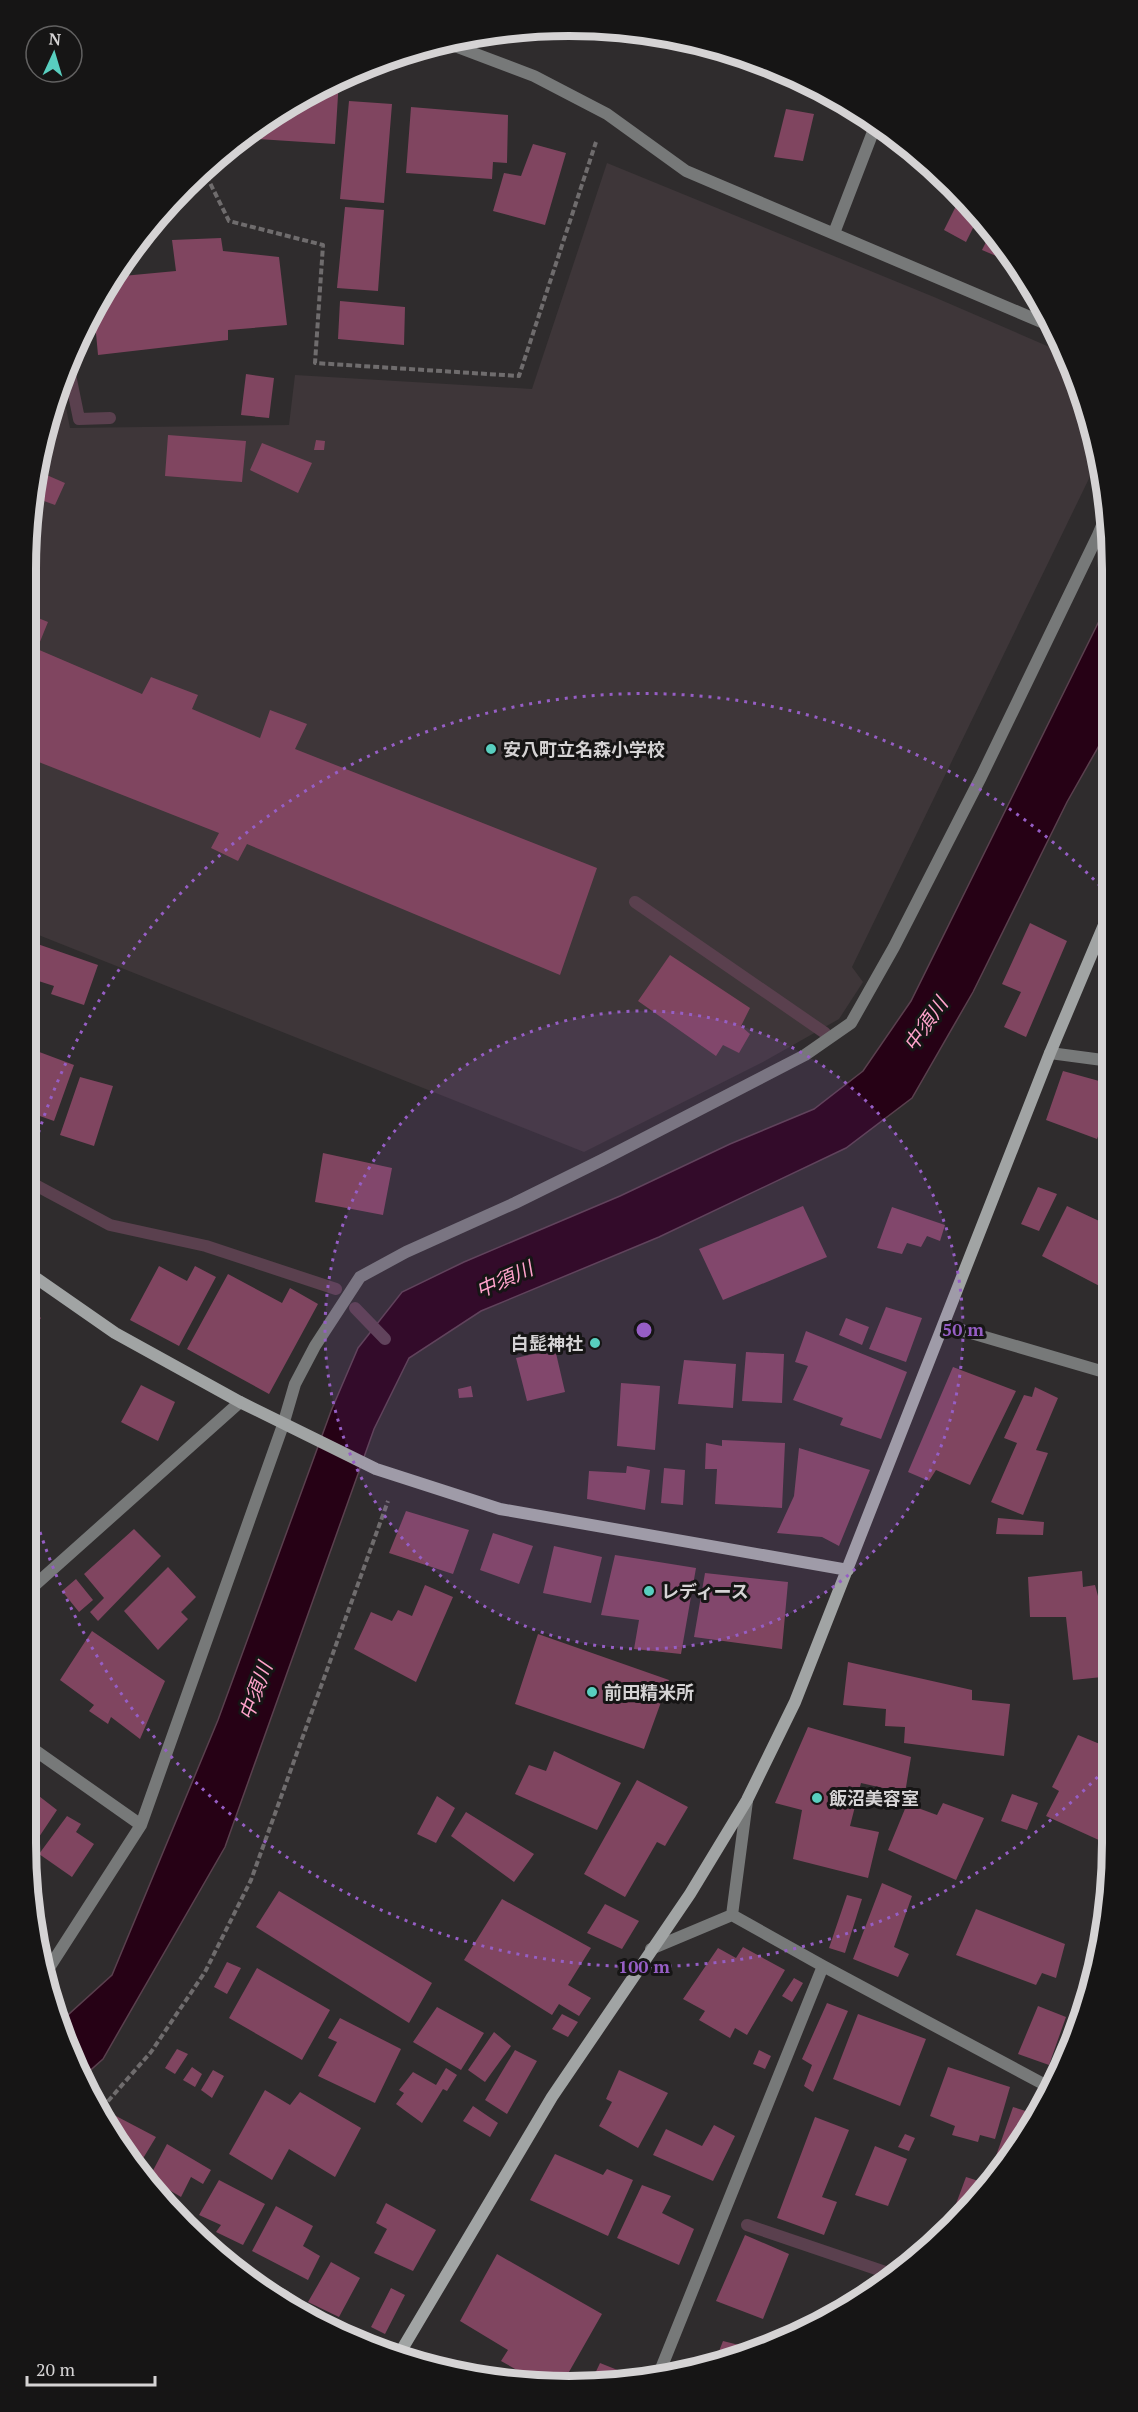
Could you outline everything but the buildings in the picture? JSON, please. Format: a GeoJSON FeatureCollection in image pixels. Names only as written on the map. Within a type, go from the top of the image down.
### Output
{"type":"FeatureCollection","features":[{"type":"Feature","properties":{"kind":"street"},"geometry":{"type":"LineString","coordinates":[[459,48],[534,76],[606,113],[686,171],[1041,322]]}},
{"type":"Feature","properties":{"kind":"street"},"geometry":{"type":"LineString","coordinates":[[834,233],[873,132]]}},
{"type":"Feature","properties":{"kind":"street"},"geometry":{"type":"LineString","coordinates":[[50,1966],[141,1825],[283,1425],[295,1384],[315,1346],[360,1278],[406,1252],[515,1203],[602,1160],[805,1055],[851,1023],[894,947],[1101,541]]}},
{"type":"Feature","properties":{"kind":"street"},"geometry":{"type":"LineString","coordinates":[[402,2349],[552,2097],[690,1894],[747,1800],[795,1702],[1050,1053],[1102,930]]}},
{"type":"Feature","properties":{"kind":"street"},"geometry":{"type":"LineString","coordinates":[[1050,1053],[1102,1060]]}},
{"type":"Feature","properties":{"kind":"street"},"geometry":{"type":"LineString","coordinates":[[36,1279],[115,1333],[283,1425],[376,1469],[500,1509],[848,1570]]}},
{"type":"Feature","properties":{"kind":"street"},"geometry":{"type":"LineString","coordinates":[[944,1325],[1102,1371]]}},
{"type":"Feature","properties":{"kind":"street"},"geometry":{"type":"LineString","coordinates":[[36,1584],[240,1402]]}},
{"type":"Feature","properties":{"kind":"street"},"geometry":{"type":"LineString","coordinates":[[36,1751],[141,1825]]}},
{"type":"Feature","properties":{"kind":"street"},"geometry":{"type":"LineString","coordinates":[[732,1915],[747,1800]]}},
{"type":"Feature","properties":{"kind":"street"},"geometry":{"type":"LineString","coordinates":[[651,1949],[732,1915]]}},
{"type":"Feature","properties":{"kind":"street"},"geometry":{"type":"LineString","coordinates":[[732,1915],[1044,2084]]}},
{"type":"Feature","properties":{"kind":"street"},"geometry":{"type":"LineString","coordinates":[[661,2368],[823,1966]]}},
{"type":"Feature","properties":{"kind":"path"},"geometry":{"type":"LineString","coordinates":[[207,178],[229,221],[323,245],[315,363],[519,376],[606,113]]}},
{"type":"Feature","properties":{"kind":"path"},"geometry":{"type":"LineString","coordinates":[[104,2105],[151,2052],[205,1972],[251,1880],[397,1475]]}},
{"type":"Feature","properties":{"kind":"shaded area","name":"安八町立名森小学校"},"geometry":{"type":"Polygon","coordinates":[[[607,163],[934,297],[1054,349],[1074,398],[1093,471],[852,967],[863,982],[839,1019],[763,1062],[584,1152],[36,934],[37,534],[46,465],[64,398],[70,428],[289,425],[295,375],[532,389],[607,163]]]}},
{"type":"Feature","properties":{"kind":"water","name":"中須川"},"geometry":{"type":"Polygon","coordinates":[[[1102,615],[1102,740],[1067,802],[973,992],[912,1098],[846,1148],[659,1237],[481,1311],[409,1358],[374,1429],[225,1847],[103,2059],[88,2072],[65,2017],[112,1975],[218,1720],[331,1411],[358,1348],[402,1292],[464,1262],[620,1196],[730,1144],[814,1109],[863,1071],[911,1001],[1102,615]]]}},
{"type":"Feature","properties":{"kind":"waterway"},"geometry":{"type":"LineString","coordinates":[[71,380],[79,419],[110,418]]}},
{"type":"Feature","properties":{"kind":"waterway"},"geometry":{"type":"LineString","coordinates":[[635,902],[825,1033]]}},
{"type":"Feature","properties":{"kind":"waterway"},"geometry":{"type":"LineString","coordinates":[[36,1185],[110,1225],[206,1246],[336,1289]]}},
{"type":"Feature","properties":{"kind":"waterway"},"geometry":{"type":"LineString","coordinates":[[355,1308],[385,1339]]}},
{"type":"Feature","properties":{"kind":"waterway"},"geometry":{"type":"LineString","coordinates":[[747,2225],[885,2272]]}},
{"type":"Feature","properties":{"kind":"place","name":"安八町立名森小学校"},"geometry":{"type":"Point","coordinates":[491,749]}},
{"type":"Feature","properties":{"kind":"place","name":"白髭神社"},"geometry":{"type":"Point","coordinates":[595,1343]}},
{"type":"Feature","properties":{"kind":"place","name":"レディース"},"geometry":{"type":"Point","coordinates":[649,1591]}},
{"type":"Feature","properties":{"kind":"place","name":"前田精米所"},"geometry":{"type":"Point","coordinates":[592,1692]}},
{"type":"Feature","properties":{"kind":"place","name":"飯沼美容室"},"geometry":{"type":"Point","coordinates":[817,1798]}}]}
